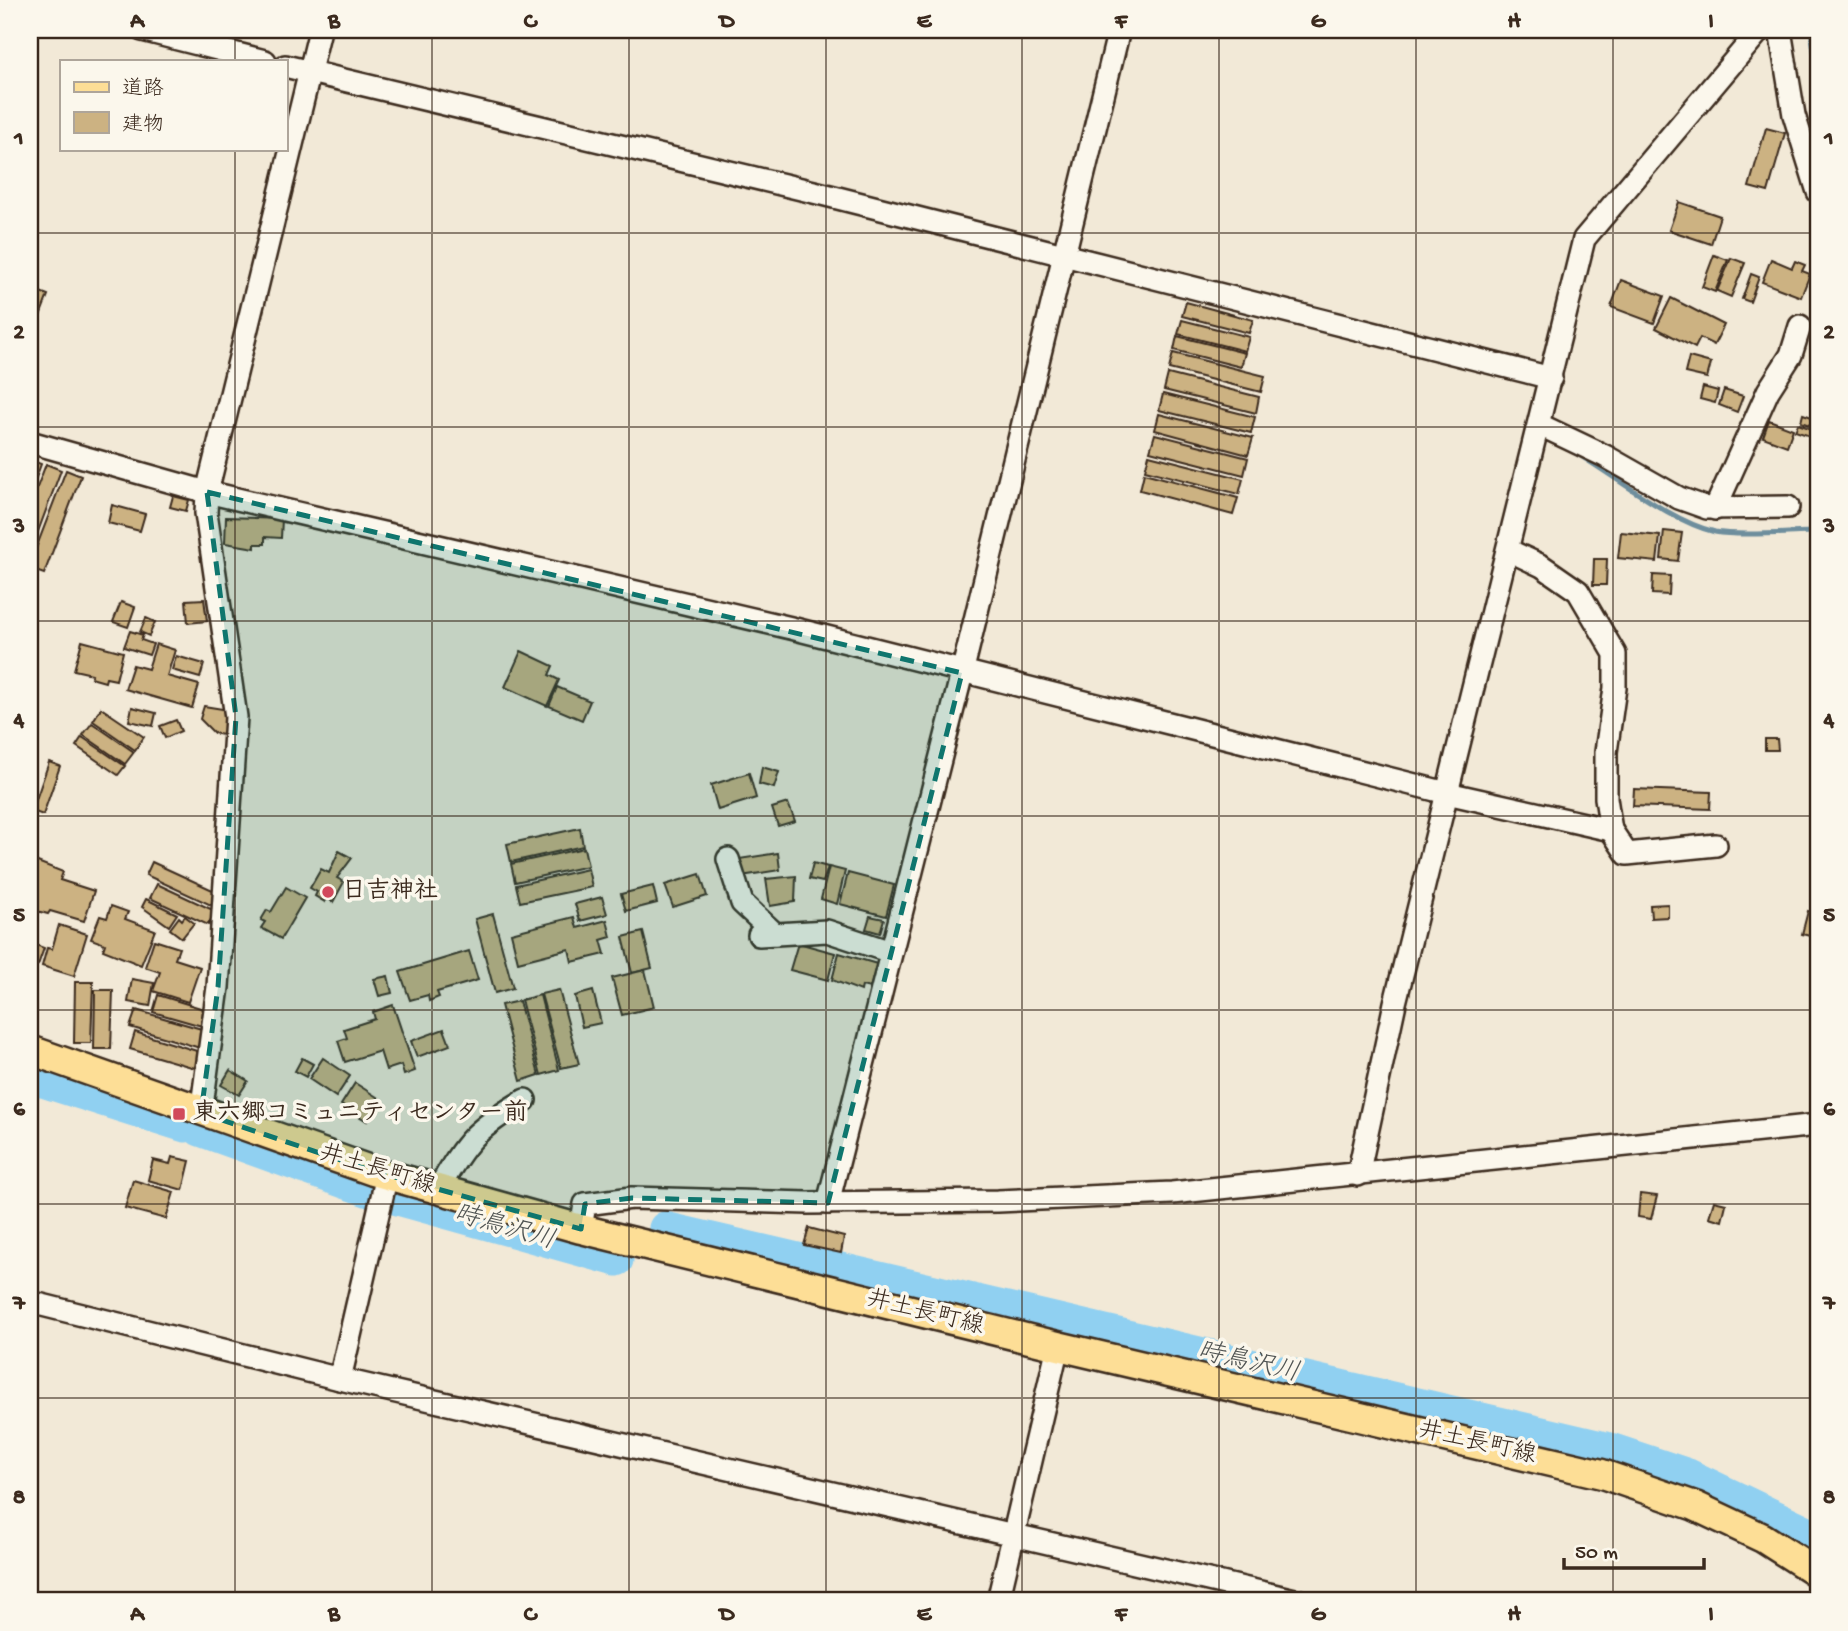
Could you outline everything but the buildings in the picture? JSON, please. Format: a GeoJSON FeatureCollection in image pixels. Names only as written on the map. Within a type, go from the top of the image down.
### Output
{"type":"FeatureCollection","features":[{"type":"Feature","properties":{"kind":"main road","name":"井土長町線"},"geometry":{"type":"LineString","coordinates":[[30,1051],[201,1113],[387,1175],[581,1229],[1058,1346],[1602,1474],[1695,1506],[1763,1538],[1818,1573]]}},
{"type":"Feature","properties":{"kind":"street"},"geometry":{"type":"LineString","coordinates":[[142,30],[261,60]]}},
{"type":"Feature","properties":{"kind":"street"},"geometry":{"type":"LineString","coordinates":[[201,1113],[218,987],[236,717],[206,513],[207,492],[320,30]]}},
{"type":"Feature","properties":{"kind":"street"},"geometry":{"type":"LineString","coordinates":[[828,1203],[962,673],[1119,30]]}},
{"type":"Feature","properties":{"kind":"street"},"geometry":{"type":"LineString","coordinates":[[1358,1175],[1395,1003],[1584,239],[1760,30]]}},
{"type":"Feature","properties":{"kind":"street"},"geometry":{"type":"LineString","coordinates":[[1780,30],[1794,115],[1818,192]]}},
{"type":"Feature","properties":{"kind":"street"},"geometry":{"type":"LineString","coordinates":[[287,67],[818,193],[1551,378]]}},
{"type":"Feature","properties":{"kind":"street"},"geometry":{"type":"LineString","coordinates":[[1715,509],[1768,391],[1791,355],[1800,326]]}},
{"type":"Feature","properties":{"kind":"street"},"geometry":{"type":"LineString","coordinates":[[1540,425],[1605,456],[1679,498],[1715,509],[1788,507]]}},
{"type":"Feature","properties":{"kind":"street"},"geometry":{"type":"LineString","coordinates":[[30,442],[207,492],[791,628],[962,673],[1611,831]]}},
{"type":"Feature","properties":{"kind":"street"},"geometry":{"type":"LineString","coordinates":[[1508,550],[1542,566],[1578,591],[1615,654],[1615,688],[1606,752],[1606,798],[1611,831],[1627,855],[1716,845]]}},
{"type":"Feature","properties":{"kind":"street"},"geometry":{"type":"LineString","coordinates":[[728,859],[742,903],[767,935],[827,931],[891,952]]}},
{"type":"Feature","properties":{"kind":"street"},"geometry":{"type":"LineString","coordinates":[[438,1190],[462,1147],[488,1122],[525,1100]]}},
{"type":"Feature","properties":{"kind":"street"},"geometry":{"type":"LineString","coordinates":[[581,1229],[586,1204],[632,1198],[828,1203],[998,1201],[1171,1193],[1818,1125]]}},
{"type":"Feature","properties":{"kind":"street"},"geometry":{"type":"LineString","coordinates":[[341,1378],[387,1175]]}},
{"type":"Feature","properties":{"kind":"street"},"geometry":{"type":"LineString","coordinates":[[30,1302],[341,1378],[1299,1601]]}},
{"type":"Feature","properties":{"kind":"street"},"geometry":{"type":"LineString","coordinates":[[999,1601],[1058,1346]]}},
{"type":"Feature","properties":{"kind":"highlighted area"},"geometry":{"type":"Polygon","coordinates":[[[207,492],[962,673],[828,1203],[632,1198],[585,1204],[581,1229],[373,1171],[201,1113],[218,987],[236,717],[207,492]]]}},
{"type":"Feature","properties":{"kind":"waterway"},"geometry":{"type":"LineString","coordinates":[[1811,30],[1818,77]]}},
{"type":"Feature","properties":{"kind":"waterway"},"geometry":{"type":"LineString","coordinates":[[1574,452],[1661,508],[1715,532],[1818,532]]}},
{"type":"Feature","properties":{"kind":"waterway","name":"時鳥沢川"},"geometry":{"type":"LineString","coordinates":[[30,1077],[185,1126]]}},
{"type":"Feature","properties":{"kind":"waterway","name":"時鳥沢川"},"geometry":{"type":"LineString","coordinates":[[200,1130],[372,1192]]}},
{"type":"Feature","properties":{"kind":"waterway","name":"時鳥沢川"},"geometry":{"type":"LineString","coordinates":[[391,1197],[617,1260]]}},
{"type":"Feature","properties":{"kind":"waterway","name":"時鳥沢川"},"geometry":{"type":"LineString","coordinates":[[665,1228],[1610,1449],[1688,1475],[1818,1537]]}},
{"type":"Feature","properties":{"kind":"place","name":"日吉神社"},"geometry":{"type":"Point","coordinates":[328,892]}},
{"type":"Feature","properties":{"kind":"place","name":"東六郷コミュニティセンター前"},"geometry":{"type":"Point","coordinates":[179,1114]}}]}
